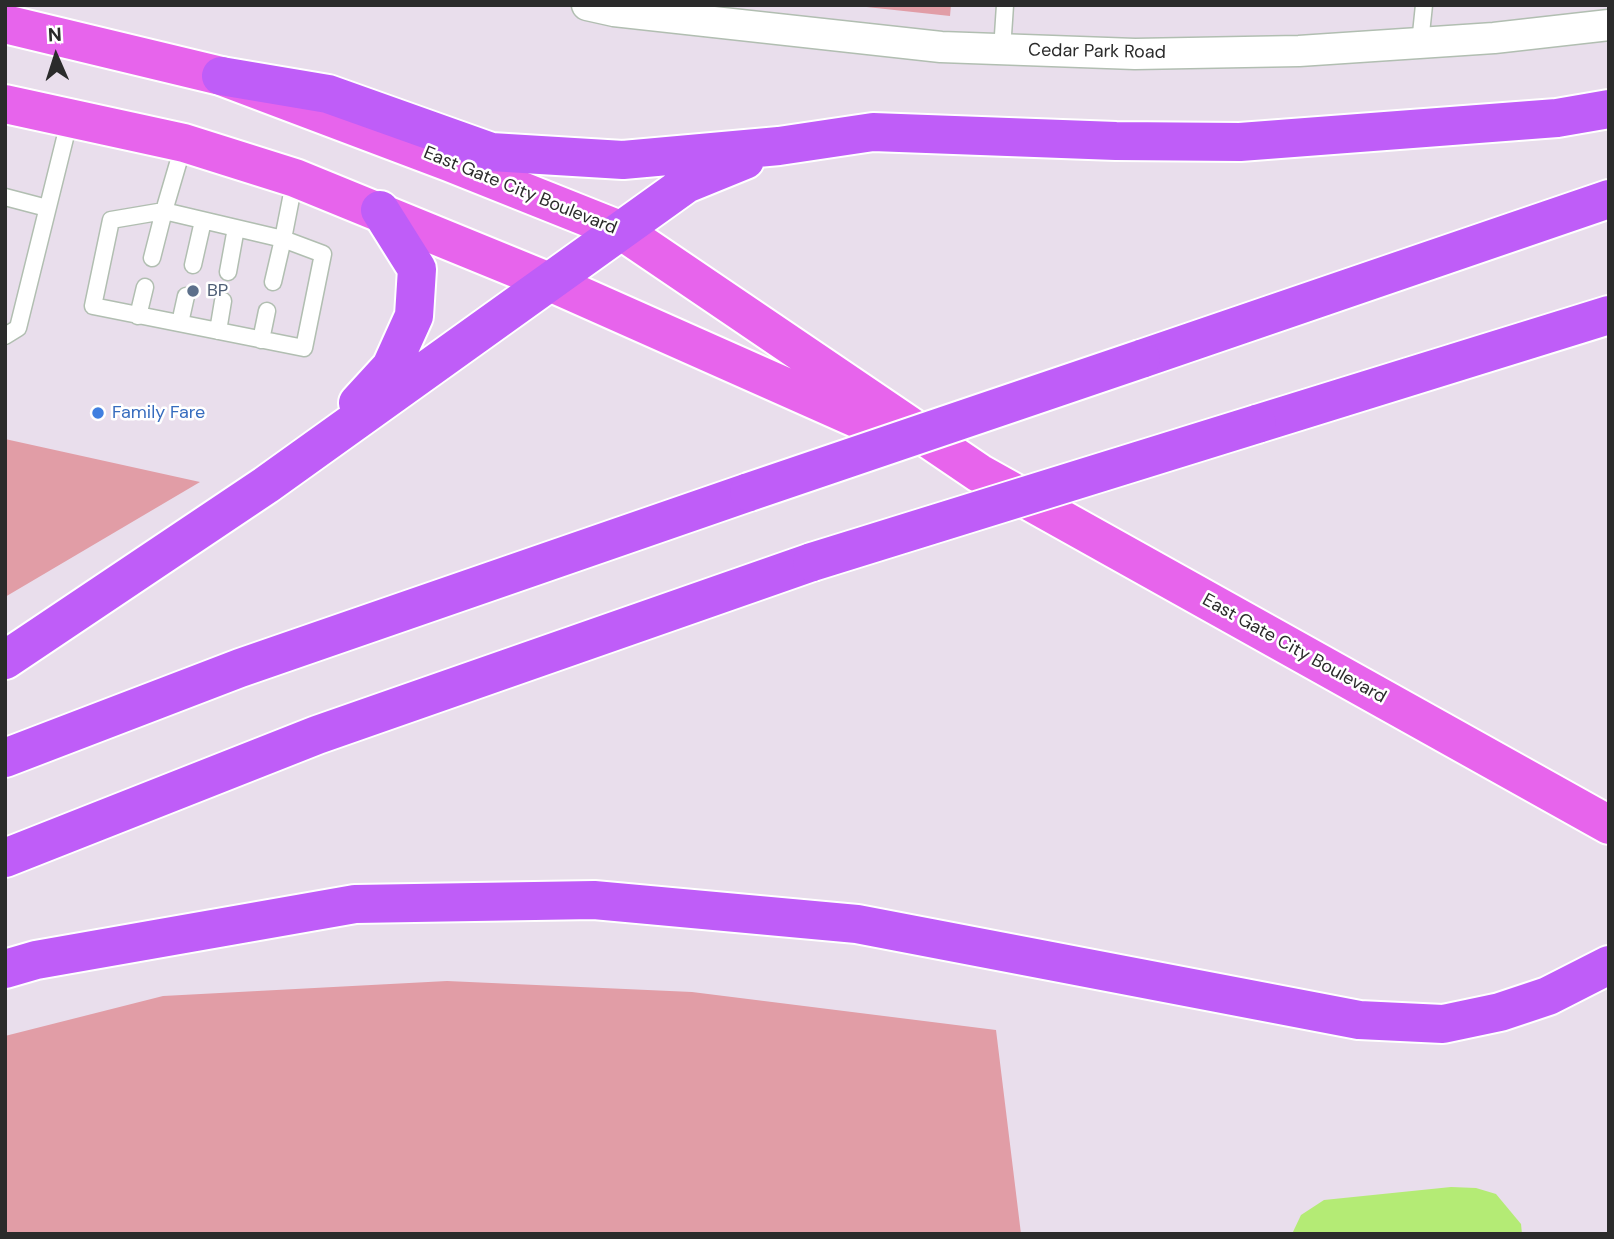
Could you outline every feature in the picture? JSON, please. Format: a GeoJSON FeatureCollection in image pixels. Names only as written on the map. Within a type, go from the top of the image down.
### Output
{"type":"FeatureCollection","features":[{"type":"Feature","properties":{"kind":"highway"},"geometry":{"type":"LineString","coordinates":[[221,76],[327,94],[491,152],[623,160],[779,146],[873,132],[1090,141],[1240,142],[1557,118],[1609,109]]}},
{"type":"Feature","properties":{"kind":"highway"},"geometry":{"type":"LineString","coordinates":[[5,660],[319,448],[687,184],[779,146]]}},
{"type":"Feature","properties":{"kind":"highway"},"geometry":{"type":"LineString","coordinates":[[5,758],[252,663],[1609,199]]}},
{"type":"Feature","properties":{"kind":"highway"},"geometry":{"type":"LineString","coordinates":[[319,448],[391,367],[414,316],[417,269],[380,210]]}},
{"type":"Feature","properties":{"kind":"highway"},"geometry":{"type":"LineString","coordinates":[[5,858],[317,735],[812,562],[1609,315]]}},
{"type":"Feature","properties":{"kind":"highway"},"geometry":{"type":"LineString","coordinates":[[5,969],[50,958],[355,904],[594,900],[857,924],[1359,1020],[1443,1024],[1500,1012],[1548,996],[1609,965]]}},
{"type":"Feature","properties":{"kind":"main road","name":"East Gate City Boulevard"},"geometry":{"type":"LineString","coordinates":[[5,24],[221,76],[622,231],[979,473],[1609,825]]}},
{"type":"Feature","properties":{"kind":"main road","name":"East Gate City Boulevard"},"geometry":{"type":"LineString","coordinates":[[5,104],[184,142],[295,178],[380,210],[552,283],[979,473]]}},
{"type":"Feature","properties":{"kind":"street","name":"Cedar Park Road"},"geometry":{"type":"LineString","coordinates":[[587,5],[927,45],[1135,54],[1299,51],[1420,43],[1609,25]]}},
{"type":"Feature","properties":{"kind":"lane"},"geometry":{"type":"LineString","coordinates":[[1002,50],[1005,5]]}},
{"type":"Feature","properties":{"kind":"lane"},"geometry":{"type":"LineString","coordinates":[[1420,43],[1424,5]]}},
{"type":"Feature","properties":{"kind":"lane"},"geometry":{"type":"LineString","coordinates":[[5,336],[18,328],[70,118]]}},
{"type":"Feature","properties":{"kind":"lane"},"geometry":{"type":"LineString","coordinates":[[152,258],[184,142]]}},
{"type":"Feature","properties":{"kind":"lane"},"geometry":{"type":"LineString","coordinates":[[273,282],[295,178]]}},
{"type":"Feature","properties":{"kind":"lane"},"geometry":{"type":"LineString","coordinates":[[5,197],[47,208]]}},
{"type":"Feature","properties":{"kind":"lane"},"geometry":{"type":"LineString","coordinates":[[164,211],[283,239],[323,254],[304,348],[93,306],[111,220],[164,211]]}},
{"type":"Feature","properties":{"kind":"lane"},"geometry":{"type":"LineString","coordinates":[[193,265],[203,221]]}},
{"type":"Feature","properties":{"kind":"lane"},"geometry":{"type":"LineString","coordinates":[[228,272],[236,228]]}},
{"type":"Feature","properties":{"kind":"lane"},"geometry":{"type":"LineString","coordinates":[[138,316],[145,287]]}},
{"type":"Feature","properties":{"kind":"lane"},"geometry":{"type":"LineString","coordinates":[[180,323],[186,296]]}},
{"type":"Feature","properties":{"kind":"lane"},"geometry":{"type":"LineString","coordinates":[[218,331],[223,302]]}},
{"type":"Feature","properties":{"kind":"lane"},"geometry":{"type":"LineString","coordinates":[[261,340],[267,311]]}},
{"type":"Feature","properties":{"kind":"shaded area"},"geometry":{"type":"Polygon","coordinates":[[[848,5],[951,5],[950,16],[848,5]]]}},
{"type":"Feature","properties":{"kind":"shaded area"},"geometry":{"type":"Polygon","coordinates":[[[5,439],[200,482],[5,597],[5,439]]]}},
{"type":"Feature","properties":{"kind":"shaded area"},"geometry":{"type":"Polygon","coordinates":[[[447,981],[692,992],[996,1030],[1021,1234],[5,1234],[5,1036],[163,996],[447,981]]]}},
{"type":"Feature","properties":{"kind":"shaded area"},"geometry":{"type":"Polygon","coordinates":[[[1451,1187],[1476,1188],[1496,1194],[1521,1224],[1522,1234],[1292,1234],[1301,1215],[1324,1200],[1451,1187]]]}},
{"type":"Feature","properties":{"kind":"place","name":"BP"},"geometry":{"type":"Point","coordinates":[193,291]}},
{"type":"Feature","properties":{"kind":"place","name":"Family Fare"},"geometry":{"type":"Point","coordinates":[98,413]}}]}
